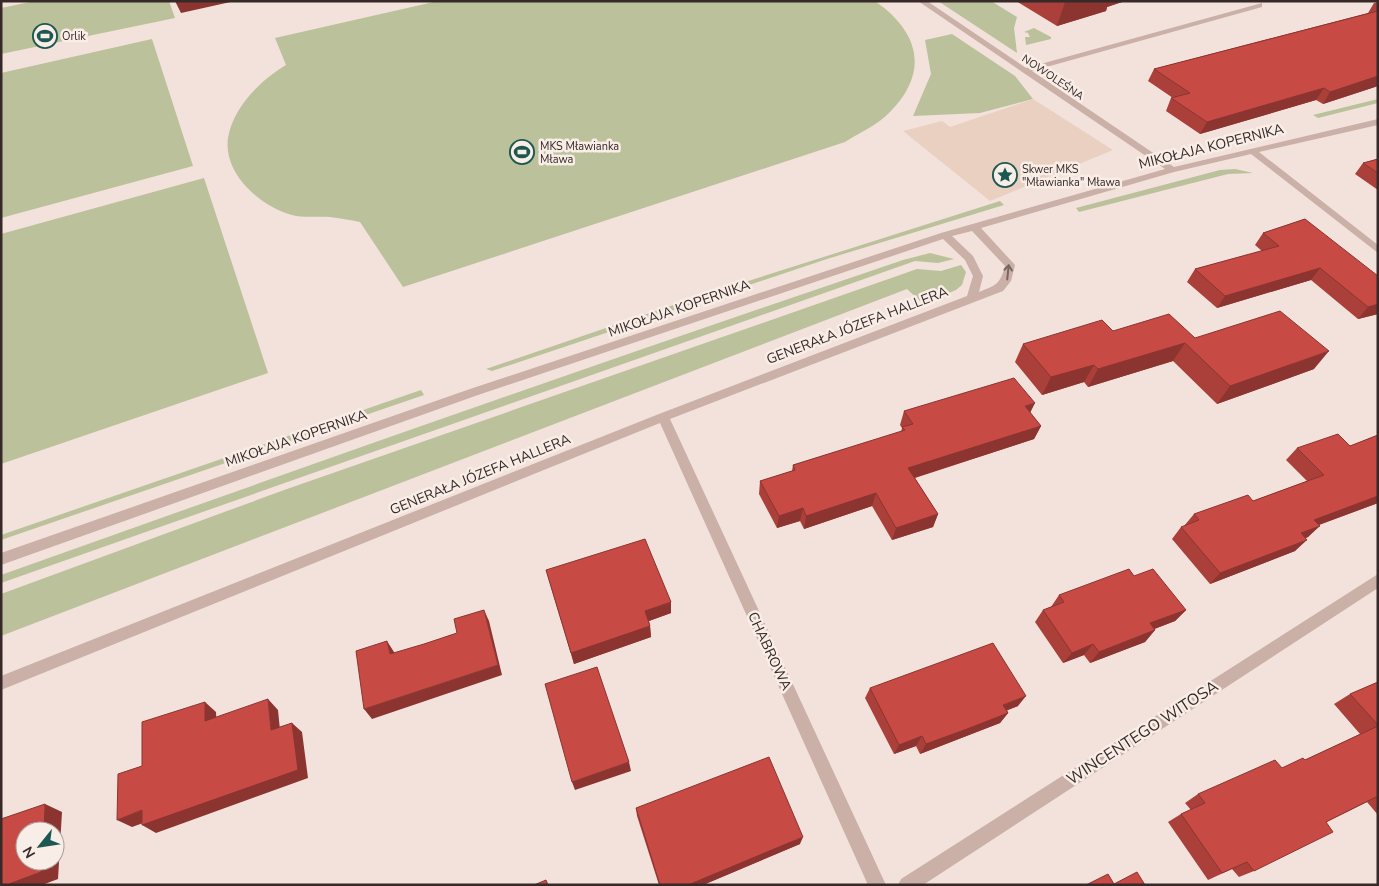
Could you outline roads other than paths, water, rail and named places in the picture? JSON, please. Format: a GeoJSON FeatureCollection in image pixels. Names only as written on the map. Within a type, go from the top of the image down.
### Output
{"type":"FeatureCollection","features":[{"type":"Feature","properties":{"kind":"street","name":"NOWOLEŚNA"},"geometry":{"type":"LineString","coordinates":[[922,1],[1172,170]]}},
{"type":"Feature","properties":{"kind":"street"},"geometry":{"type":"LineString","coordinates":[[1024,71],[1259,5]]}},
{"type":"Feature","properties":{"kind":"street","name":"MIKOŁAJA KOPERNIKA"},"geometry":{"type":"LineString","coordinates":[[1,558],[474,392],[973,226],[1172,170],[1378,122]]}},
{"type":"Feature","properties":{"kind":"street"},"geometry":{"type":"LineString","coordinates":[[1252,151],[1378,250]]}},
{"type":"Feature","properties":{"kind":"street","name":"GENERAŁA JÓZEFA HALLERA"},"geometry":{"type":"LineString","coordinates":[[1,683],[663,417],[999,288],[1006,281],[1010,265],[973,226]]}},
{"type":"Feature","properties":{"kind":"street"},"geometry":{"type":"LineString","coordinates":[[945,235],[969,258],[978,276],[972,297]]}},
{"type":"Feature","properties":{"kind":"street","name":"CHABROWA"},"geometry":{"type":"LineString","coordinates":[[663,417],[877,885]]}},
{"type":"Feature","properties":{"kind":"street","name":"WINCENTEGO WITOSA"},"geometry":{"type":"LineString","coordinates":[[906,885],[1378,580]]}},
{"type":"Feature","properties":{"kind":"place","name":"Orlik"},"geometry":{"type":"Point","coordinates":[45,36]}},
{"type":"Feature","properties":{"kind":"place","name":"MKS Mławianka Mława"},"geometry":{"type":"Point","coordinates":[522,152]}},
{"type":"Feature","properties":{"kind":"place","name":"Skwer MKS \"Mławianka\" Mława"},"geometry":{"type":"Point","coordinates":[1005,175]}}]}
